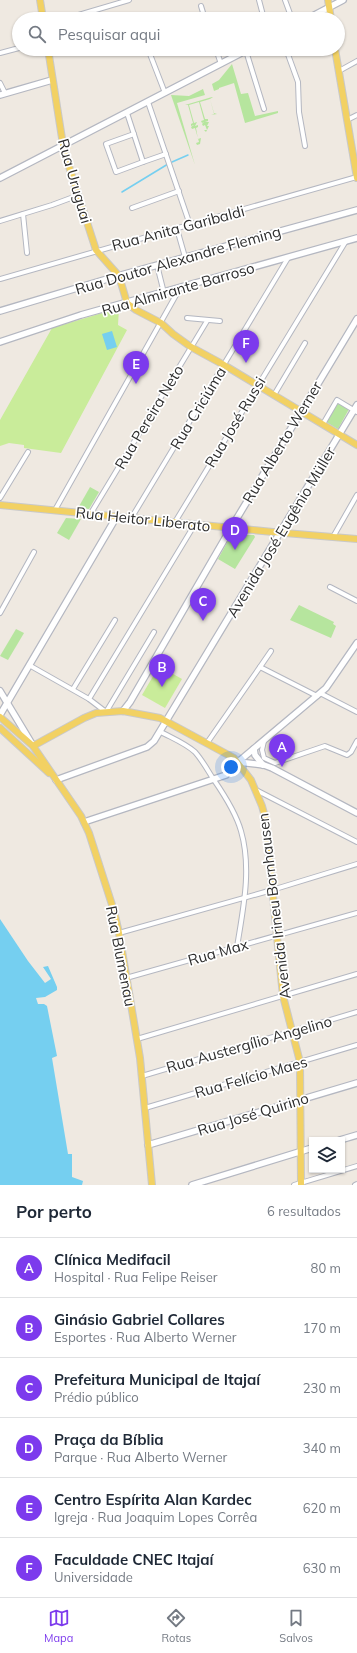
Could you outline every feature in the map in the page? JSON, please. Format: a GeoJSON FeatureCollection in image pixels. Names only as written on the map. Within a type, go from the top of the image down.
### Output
{"type":"FeatureCollection","features":[{"type":"Feature","properties":{"kind":"main road"},"geometry":{"type":"LineString","coordinates":[[40,0],[43,12]]}},
{"type":"Feature","properties":{"kind":"main road"},"geometry":{"type":"LineString","coordinates":[[328,0],[330,12]]}},
{"type":"Feature","properties":{"kind":"main road"},"geometry":{"type":"LineString","coordinates":[[321,12],[343,0]]}},
{"type":"Feature","properties":{"kind":"main road","name":"Rua Uruguai"},"geometry":{"type":"LineString","coordinates":[[49,56],[63,146],[96,250],[119,276],[127,303]]}},
{"type":"Feature","properties":{"kind":"main road"},"geometry":{"type":"LineString","coordinates":[[0,178],[236,56]]}},
{"type":"Feature","properties":{"kind":"main road"},"geometry":{"type":"LineString","coordinates":[[337,56],[347,120],[354,139],[357,178]]}},
{"type":"Feature","properties":{"kind":"main road"},"geometry":{"type":"LineString","coordinates":[[2,94],[52,80]]}},
{"type":"Feature","properties":{"kind":"main road","name":"Rua Doutor Alexandre Fleming"},"geometry":{"type":"LineString","coordinates":[[0,310],[357,210]]}},
{"type":"Feature","properties":{"kind":"main road","name":"Rua Almirante Barroso"},"geometry":{"type":"LineString","coordinates":[[0,342],[81,315],[357,238]]}},
{"type":"Feature","properties":{"kind":"main road"},"geometry":{"type":"LineString","coordinates":[[127,303],[136,310],[161,323],[173,334],[192,347],[357,445]]}},
{"type":"Feature","properties":{"kind":"main road","name":"Rua Alberto Werner"},"geometry":{"type":"LineString","coordinates":[[123,711],[230,528],[357,319]]}},
{"type":"Feature","properties":{"kind":"main road","name":"Avenida José Eugênio Müller"},"geometry":{"type":"LineString","coordinates":[[161,732],[166,720],[356,409]]}},
{"type":"Feature","properties":{"kind":"main road","name":"Rua Heitor Liberato"},"geometry":{"type":"LineString","coordinates":[[0,505],[280,533],[357,539]]}},
{"type":"Feature","properties":{"kind":"main road"},"geometry":{"type":"LineString","coordinates":[[0,716],[117,516]]}},
{"type":"Feature","properties":{"kind":"main road"},"geometry":{"type":"LineString","coordinates":[[84,822],[226,775],[238,762],[318,694],[333,679],[357,643]]}},
{"type":"Feature","properties":{"kind":"main road"},"geometry":{"type":"LineString","coordinates":[[0,691],[33,746]]}},
{"type":"Feature","properties":{"kind":"main road","name":"Avenida Irineu Bornhausen"},"geometry":{"type":"LineString","coordinates":[[33,746],[96,713],[123,711],[166,720],[229,754],[238,762],[248,775],[256,790],[265,817],[283,996],[300,1062],[301,1184]]}},
{"type":"Feature","properties":{"kind":"main road","name":"Rua Blumenau"},"geometry":{"type":"LineString","coordinates":[[0,716],[33,746],[84,822],[114,911],[119,933],[142,1076],[152,1185]]}},
{"type":"Feature","properties":{"kind":"main road"},"geometry":{"type":"LineString","coordinates":[[0,728],[56,780],[147,747],[161,732]]}},
{"type":"Feature","properties":{"kind":"main road"},"geometry":{"type":"LineString","coordinates":[[254,749],[255,755],[264,765]]}},
{"type":"Feature","properties":{"kind":"main road"},"geometry":{"type":"LineString","coordinates":[[238,762],[274,766],[357,813]]}},
{"type":"Feature","properties":{"kind":"main road","name":"Rua José Quirino"},"geometry":{"type":"LineString","coordinates":[[148,1145],[357,1083]]}},
{"type":"Feature","properties":{"kind":"main road"},"geometry":{"type":"LineString","coordinates":[[345,1139],[357,1135]]}},
{"type":"Feature","properties":{"kind":"main road"},"geometry":{"type":"LineString","coordinates":[[192,1185],[309,1149]]}},
{"type":"Feature","properties":{"kind":"street"},"geometry":{"type":"LineString","coordinates":[[89,12],[129,0]]}},
{"type":"Feature","properties":{"kind":"street"},"geometry":{"type":"LineString","coordinates":[[259,0],[262,12]]}},
{"type":"Feature","properties":{"kind":"street"},"geometry":{"type":"LineString","coordinates":[[285,0],[289,12]]}},
{"type":"Feature","properties":{"kind":"street"},"geometry":{"type":"LineString","coordinates":[[201,6],[203,12]]}},
{"type":"Feature","properties":{"kind":"street"},"geometry":{"type":"LineString","coordinates":[[0,52],[12,49]]}},
{"type":"Feature","properties":{"kind":"street"},"geometry":{"type":"LineString","coordinates":[[151,56],[165,93]]}},
{"type":"Feature","properties":{"kind":"street"},"geometry":{"type":"LineString","coordinates":[[218,56],[221,64]]}},
{"type":"Feature","properties":{"kind":"street"},"geometry":{"type":"LineString","coordinates":[[250,56],[264,109]]}},
{"type":"Feature","properties":{"kind":"street"},"geometry":{"type":"LineString","coordinates":[[289,56],[298,82],[299,112],[305,146]]}},
{"type":"Feature","properties":{"kind":"street"},"geometry":{"type":"LineString","coordinates":[[339,71],[357,62]]}},
{"type":"Feature","properties":{"kind":"street"},"geometry":{"type":"LineString","coordinates":[[0,83],[2,94]]}},
{"type":"Feature","properties":{"kind":"street"},"geometry":{"type":"LineString","coordinates":[[148,102],[190,225]]}},
{"type":"Feature","properties":{"kind":"street"},"geometry":{"type":"LineString","coordinates":[[127,113],[143,162]]}},
{"type":"Feature","properties":{"kind":"street"},"geometry":{"type":"LineString","coordinates":[[347,120],[357,115]]}},
{"type":"Feature","properties":{"kind":"street"},"geometry":{"type":"LineString","coordinates":[[134,134],[106,144],[116,172],[166,154]]}},
{"type":"Feature","properties":{"kind":"street","name":"Rua Anita Garibaldi"},"geometry":{"type":"LineString","coordinates":[[0,279],[96,250],[357,178]]}},
{"type":"Feature","properties":{"kind":"street"},"geometry":{"type":"LineString","coordinates":[[132,208],[179,190]]}},
{"type":"Feature","properties":{"kind":"street"},"geometry":{"type":"LineString","coordinates":[[0,221],[52,205],[79,194]]}},
{"type":"Feature","properties":{"kind":"street"},"geometry":{"type":"LineString","coordinates":[[23,214],[27,253]]}},
{"type":"Feature","properties":{"kind":"street"},"geometry":{"type":"LineString","coordinates":[[177,228],[185,257]]}},
{"type":"Feature","properties":{"kind":"street","name":"Rua José Russi"},"geometry":{"type":"LineString","coordinates":[[176,522],[257,385],[346,241]]}},
{"type":"Feature","properties":{"kind":"street","name":"Rua Criciúma"},"geometry":{"type":"LineString","coordinates":[[132,517],[288,258]]}},
{"type":"Feature","properties":{"kind":"street"},"geometry":{"type":"LineString","coordinates":[[157,265],[164,293]]}},
{"type":"Feature","properties":{"kind":"street"},"geometry":{"type":"LineString","coordinates":[[55,510],[180,288]]}},
{"type":"Feature","properties":{"kind":"street"},"geometry":{"type":"LineString","coordinates":[[187,318],[220,321]]}},
{"type":"Feature","properties":{"kind":"street","name":"Rua Pereira Neto"},"geometry":{"type":"LineString","coordinates":[[91,513],[207,321]]}},
{"type":"Feature","properties":{"kind":"street"},"geometry":{"type":"LineString","coordinates":[[274,395],[305,343]]}},
{"type":"Feature","properties":{"kind":"street"},"geometry":{"type":"LineString","coordinates":[[323,424],[338,400],[356,409]]}},
{"type":"Feature","properties":{"kind":"street"},"geometry":{"type":"LineString","coordinates":[[0,498],[28,452]]}},
{"type":"Feature","properties":{"kind":"street"},"geometry":{"type":"LineString","coordinates":[[333,537],[357,495]]}},
{"type":"Feature","properties":{"kind":"street"},"geometry":{"type":"LineString","coordinates":[[89,699],[195,524]]}},
{"type":"Feature","properties":{"kind":"street"},"geometry":{"type":"LineString","coordinates":[[0,613],[34,552]]}},
{"type":"Feature","properties":{"kind":"street"},"geometry":{"type":"LineString","coordinates":[[330,587],[357,601]]}},
{"type":"Feature","properties":{"kind":"street"},"geometry":{"type":"LineString","coordinates":[[73,690],[115,620]]}},
{"type":"Feature","properties":{"kind":"street"},"geometry":{"type":"LineString","coordinates":[[29,665],[89,699],[106,712],[154,632]]}},
{"type":"Feature","properties":{"kind":"street"},"geometry":{"type":"LineString","coordinates":[[207,743],[271,651]]}},
{"type":"Feature","properties":{"kind":"street"},"geometry":{"type":"LineString","coordinates":[[260,666],[357,712]]}},
{"type":"Feature","properties":{"kind":"street"},"geometry":{"type":"LineString","coordinates":[[161,732],[182,743],[194,752],[230,805],[241,831],[246,859],[244,898],[237,946]]}},
{"type":"Feature","properties":{"kind":"street"},"geometry":{"type":"LineString","coordinates":[[264,741],[262,750],[264,758],[274,766],[325,746],[348,755],[352,752],[357,741]]}},
{"type":"Feature","properties":{"kind":"street"},"geometry":{"type":"LineString","coordinates":[[256,790],[357,842]]}},
{"type":"Feature","properties":{"kind":"street"},"geometry":{"type":"LineString","coordinates":[[119,933],[272,890],[357,864]]}},
{"type":"Feature","properties":{"kind":"street","name":"Rua Max"},"geometry":{"type":"LineString","coordinates":[[126,978],[357,913]]}},
{"type":"Feature","properties":{"kind":"street"},"geometry":{"type":"LineString","coordinates":[[136,1039],[357,974]]}},
{"type":"Feature","properties":{"kind":"street","name":"Rua Austergílio Angelino"},"geometry":{"type":"LineString","coordinates":[[142,1076],[357,1012]]}},
{"type":"Feature","properties":{"kind":"street","name":"Rua Felício Maes"},"geometry":{"type":"LineString","coordinates":[[145,1108],[357,1045]]}},
{"type":"Feature","properties":{"kind":"street"},"geometry":{"type":"LineString","coordinates":[[294,1185],[357,1166]]}},
{"type":"Feature","properties":{"kind":"green space"},"geometry":{"type":"Polygon","coordinates":[[[232,64],[241,94],[248,93],[255,116],[278,111],[278,113],[245,123],[234,83],[214,91],[212,84],[219,80],[232,64]]]}},
{"type":"Feature","properties":{"kind":"green space"},"geometry":{"type":"Polygon","coordinates":[[[203,89],[205,95],[177,103],[195,165],[171,95],[189,96],[203,89]]]}},
{"type":"Feature","properties":{"kind":"green space"},"geometry":{"type":"Polygon","coordinates":[[[213,97],[200,102],[205,119],[208,119],[208,121],[205,122],[209,122],[207,130],[205,125],[203,126],[202,124],[204,122],[202,123],[201,121],[204,120],[199,102],[189,105],[194,123],[197,122],[195,126],[198,125],[196,128],[198,138],[195,128],[192,129],[191,127],[194,125],[191,126],[193,123],[188,105],[185,105],[213,97]]]}},
{"type":"Feature","properties":{"kind":"green space"},"geometry":{"type":"Polygon","coordinates":[[[201,138],[200,144],[197,145],[196,143],[199,142],[198,139],[201,138]]]}},
{"type":"Feature","properties":{"kind":"green space"},"geometry":{"type":"Polygon","coordinates":[[[119,308],[118,325],[127,330],[61,453],[24,448],[24,445],[9,443],[0,446],[0,420],[52,328],[119,308]]]}},
{"type":"Feature","properties":{"kind":"green space"},"geometry":{"type":"Polygon","coordinates":[[[338,402],[349,409],[338,429],[326,422],[338,402]]]}},
{"type":"Feature","properties":{"kind":"green space"},"geometry":{"type":"Polygon","coordinates":[[[90,487],[99,492],[89,509],[78,508],[90,487]]]}},
{"type":"Feature","properties":{"kind":"green space"},"geometry":{"type":"Polygon","coordinates":[[[66,518],[81,519],[69,540],[57,533],[66,518]]]}},
{"type":"Feature","properties":{"kind":"green space"},"geometry":{"type":"Polygon","coordinates":[[[233,532],[242,535],[254,535],[255,537],[235,569],[218,559],[233,532]]]}},
{"type":"Feature","properties":{"kind":"green space"},"geometry":{"type":"Polygon","coordinates":[[[299,605],[334,622],[333,624],[336,626],[331,638],[290,620],[299,605]]]}},
{"type":"Feature","properties":{"kind":"green space"},"geometry":{"type":"Polygon","coordinates":[[[16,629],[24,633],[8,660],[0,656],[16,629]]]}},
{"type":"Feature","properties":{"kind":"green space"},"geometry":{"type":"Polygon","coordinates":[[[159,666],[182,679],[165,708],[142,695],[159,666]]]}},
{"type":"Feature","properties":{"kind":"water"},"geometry":{"type":"Polygon","coordinates":[[[112,331],[117,347],[107,350],[102,334],[112,331]]]}},
{"type":"Feature","properties":{"kind":"water"},"geometry":{"type":"Polygon","coordinates":[[[0,919],[28,961],[45,983],[51,979],[43,967],[48,966],[57,987],[57,990],[45,997],[36,998],[38,1004],[44,1004],[47,1006],[57,1056],[52,1058],[68,1154],[72,1154],[72,1177],[83,1181],[82,1185],[0,1185],[0,919]]]}},
{"type":"Feature","properties":{"kind":"waterway"},"geometry":{"type":"LineString","coordinates":[[172,162],[188,155]]}},
{"type":"Feature","properties":{"kind":"waterway"},"geometry":{"type":"LineString","coordinates":[[122,192],[168,164]]}},
{"type":"Feature","properties":{"kind":"place","name":"Faculdade CNEC Itajaí"},"geometry":{"type":"Point","coordinates":[246,363]}},
{"type":"Feature","properties":{"kind":"place","name":"Centro Espírita Alan Kardec"},"geometry":{"type":"Point","coordinates":[136,384]}},
{"type":"Feature","properties":{"kind":"place","name":"Praça da Bíblia"},"geometry":{"type":"Point","coordinates":[235,550]}},
{"type":"Feature","properties":{"kind":"place","name":"Prefeitura Municipal de Itajaí"},"geometry":{"type":"Point","coordinates":[203,621]}},
{"type":"Feature","properties":{"kind":"place","name":"Ginásio Gabriel Collares"},"geometry":{"type":"Point","coordinates":[162,687]}},
{"type":"Feature","properties":{"kind":"place","name":"Clínica Medifacil"},"geometry":{"type":"Point","coordinates":[282,767]}}]}
